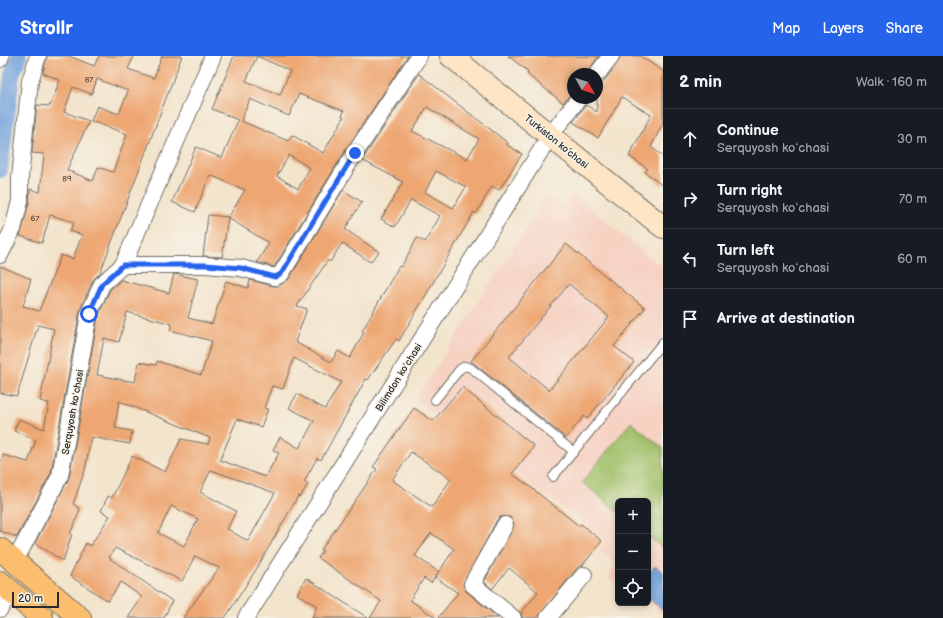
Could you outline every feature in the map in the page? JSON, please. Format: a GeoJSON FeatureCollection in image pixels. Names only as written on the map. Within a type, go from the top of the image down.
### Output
{"type":"FeatureCollection","features":[{"type":"Feature","properties":{"kind":"main road","name":"Turkiston ko’chasi"},"geometry":{"type":"LineString","coordinates":[[451,56],[663,227]]}},
{"type":"Feature","properties":{"kind":"main road"},"geometry":{"type":"LineString","coordinates":[[7,555],[80,618]]}},
{"type":"Feature","properties":{"kind":"main road"},"geometry":{"type":"LineString","coordinates":[[4,594],[42,618]]}},
{"type":"Feature","properties":{"kind":"street"},"geometry":{"type":"LineString","coordinates":[[0,255],[13,229],[20,201],[20,178],[30,81],[38,56]]}},
{"type":"Feature","properties":{"kind":"street","name":"Serquyosh koʻchasi"},"geometry":{"type":"LineString","coordinates":[[7,555],[60,476],[89,314],[102,284],[123,265],[213,56]]}},
{"type":"Feature","properties":{"kind":"street"},"geometry":{"type":"LineString","coordinates":[[123,265],[206,265],[241,268],[275,277],[281,274],[355,153],[420,56]]}},
{"type":"Feature","properties":{"kind":"street"},"geometry":{"type":"LineString","coordinates":[[602,68],[611,56]]}},
{"type":"Feature","properties":{"kind":"street","name":"Bilimdon koʻchasi"},"geometry":{"type":"LineString","coordinates":[[246,618],[550,136],[574,104]]}},
{"type":"Feature","properties":{"kind":"street"},"geometry":{"type":"LineString","coordinates":[[504,525],[472,584],[513,618]]}},
{"type":"Feature","properties":{"kind":"street"},"geometry":{"type":"LineString","coordinates":[[548,618],[584,575]]}},
{"type":"Feature","properties":{"kind":"lane"},"geometry":{"type":"LineString","coordinates":[[553,477],[663,342]]}},
{"type":"Feature","properties":{"kind":"lane"},"geometry":{"type":"LineString","coordinates":[[435,400],[460,369],[465,366],[471,368],[574,452]]}},
{"type":"Feature","properties":{"kind":"shaded area"},"geometry":{"type":"Polygon","coordinates":[[[548,194],[563,206],[572,194],[663,268],[663,615],[651,606],[651,498],[615,498],[615,563],[599,551],[606,540],[415,400],[548,194]]]}},
{"type":"Feature","properties":{"kind":"shaded area"},"geometry":{"type":"Polygon","coordinates":[[[615,567],[615,583],[607,577],[615,567]]]}},
{"type":"Feature","properties":{"kind":"green space"},"geometry":{"type":"Polygon","coordinates":[[[631,422],[663,448],[663,548],[651,538],[651,498],[615,498],[615,510],[582,482],[631,422]]]}},
{"type":"Feature","properties":{"kind":"water"},"geometry":{"type":"Polygon","coordinates":[[[655,566],[663,572],[663,610],[651,600],[651,571],[655,566]]]}},
{"type":"Feature","properties":{"kind":"building"},"geometry":{"type":"Polygon","coordinates":[[[47,56],[69,56],[94,66],[99,56],[134,56],[128,69],[154,78],[162,56],[182,56],[100,273],[93,280],[80,310],[51,473],[17,537],[0,531],[0,463],[3,455],[28,462],[36,440],[14,431],[19,419],[44,429],[49,403],[40,401],[54,329],[38,325],[17,396],[0,393],[0,266],[31,279],[23,306],[39,311],[61,255],[73,259],[82,235],[70,231],[74,222],[50,215],[42,243],[20,236],[29,203],[30,189],[40,192],[44,154],[32,153],[37,105],[50,106],[60,80],[43,73],[47,56]],[[97,79],[92,94],[73,87],[64,112],[89,121],[67,170],[93,181],[98,167],[113,172],[127,134],[91,121],[97,106],[119,114],[128,91],[97,79]]]}},
{"type":"Feature","properties":{"kind":"building"},"geometry":{"type":"Polygon","coordinates":[[[234,56],[257,56],[408,56],[347,148],[274,267],[257,262],[269,243],[228,218],[245,190],[210,175],[195,212],[172,202],[196,147],[222,158],[238,120],[212,109],[234,56]],[[257,56],[246,81],[280,95],[290,71],[257,56]],[[299,94],[289,116],[250,99],[241,121],[288,141],[292,135],[323,153],[344,117],[342,116],[344,111],[299,94]],[[289,155],[277,176],[298,189],[310,168],[289,155]]]}},
{"type":"Feature","properties":{"kind":"building"},"geometry":{"type":"Polygon","coordinates":[[[508,56],[599,56],[590,68],[567,68],[567,98],[563,103],[527,74],[529,72],[508,56]]]}},
{"type":"Feature","properties":{"kind":"building"},"geometry":{"type":"Polygon","coordinates":[[[620,56],[640,56],[663,71],[663,123],[651,147],[663,156],[663,186],[645,172],[648,169],[629,156],[651,115],[622,97],[598,138],[573,122],[586,105],[597,112],[597,104],[603,104],[603,83],[618,62],[620,56]]]}},
{"type":"Feature","properties":{"kind":"building"},"geometry":{"type":"Polygon","coordinates":[[[419,74],[508,143],[507,145],[522,154],[499,190],[492,186],[476,214],[474,212],[399,341],[396,339],[368,380],[366,379],[321,460],[317,458],[304,482],[308,484],[300,497],[298,496],[257,568],[225,618],[183,618],[219,568],[195,556],[182,581],[115,548],[109,558],[172,601],[164,618],[128,618],[142,597],[121,582],[108,601],[70,576],[86,543],[90,546],[110,516],[101,511],[108,496],[112,498],[132,456],[165,472],[181,439],[208,444],[210,438],[119,401],[115,428],[132,431],[130,444],[91,437],[85,470],[73,504],[80,509],[70,533],[72,534],[63,561],[35,543],[69,478],[98,317],[110,290],[121,280],[169,293],[174,274],[198,279],[188,318],[212,324],[226,281],[248,288],[250,280],[273,286],[279,286],[289,279],[343,190],[362,202],[345,229],[379,252],[370,262],[342,243],[330,262],[328,260],[297,306],[307,309],[295,342],[331,362],[338,351],[350,358],[364,332],[362,331],[399,266],[401,267],[417,238],[425,242],[440,216],[411,200],[395,227],[381,219],[403,182],[362,160],[419,74]],[[427,107],[412,131],[467,159],[479,139],[427,107]],[[436,171],[425,192],[453,208],[466,187],[436,171]],[[127,312],[119,342],[104,338],[97,375],[135,382],[139,362],[156,365],[157,361],[201,375],[212,341],[170,330],[172,324],[127,312]],[[294,358],[283,389],[272,386],[264,408],[268,409],[261,427],[237,419],[220,460],[265,477],[279,453],[273,450],[280,437],[299,448],[314,421],[289,408],[297,394],[325,409],[341,382],[294,358]],[[211,470],[200,492],[236,511],[227,529],[248,541],[275,493],[211,470]],[[171,506],[158,533],[184,546],[198,519],[171,506]]]}},
{"type":"Feature","properties":{"kind":"building"},"geometry":{"type":"Polygon","coordinates":[[[208,215],[228,217],[222,257],[203,256],[208,215]]]}},
{"type":"Feature","properties":{"kind":"building"},"geometry":{"type":"Polygon","coordinates":[[[566,244],[645,308],[614,346],[634,362],[587,419],[584,416],[566,438],[471,361],[566,244]],[[569,284],[509,357],[549,390],[609,317],[569,284]]]}},
{"type":"Feature","properties":{"kind":"building"},"geometry":{"type":"Polygon","coordinates":[[[462,387],[534,446],[512,474],[579,526],[581,524],[602,541],[582,566],[578,567],[537,618],[522,618],[521,613],[538,592],[509,568],[492,589],[484,582],[514,525],[510,517],[500,517],[463,584],[466,591],[498,618],[438,618],[458,593],[435,577],[431,583],[424,578],[410,600],[436,618],[370,618],[381,601],[318,558],[323,551],[321,550],[377,469],[373,467],[414,408],[433,421],[462,387]],[[411,452],[392,480],[432,507],[451,479],[411,452]],[[431,533],[415,556],[439,572],[454,549],[431,533]]]}},
{"type":"Feature","properties":{"kind":"building"},"geometry":{"type":"Polygon","coordinates":[[[306,578],[368,618],[312,618],[317,606],[297,594],[306,578]]]}},
{"type":"Feature","properties":{"kind":"waterway"},"geometry":{"type":"LineString","coordinates":[[0,170],[12,75],[19,56]]}},
{"type":"Feature","properties":{"kind":"route"},"geometry":{"type":"LineString","coordinates":[[89,314],[102,284],[123,265],[206,265],[241,268],[275,277],[281,274],[292,259],[355,153]]}}]}
